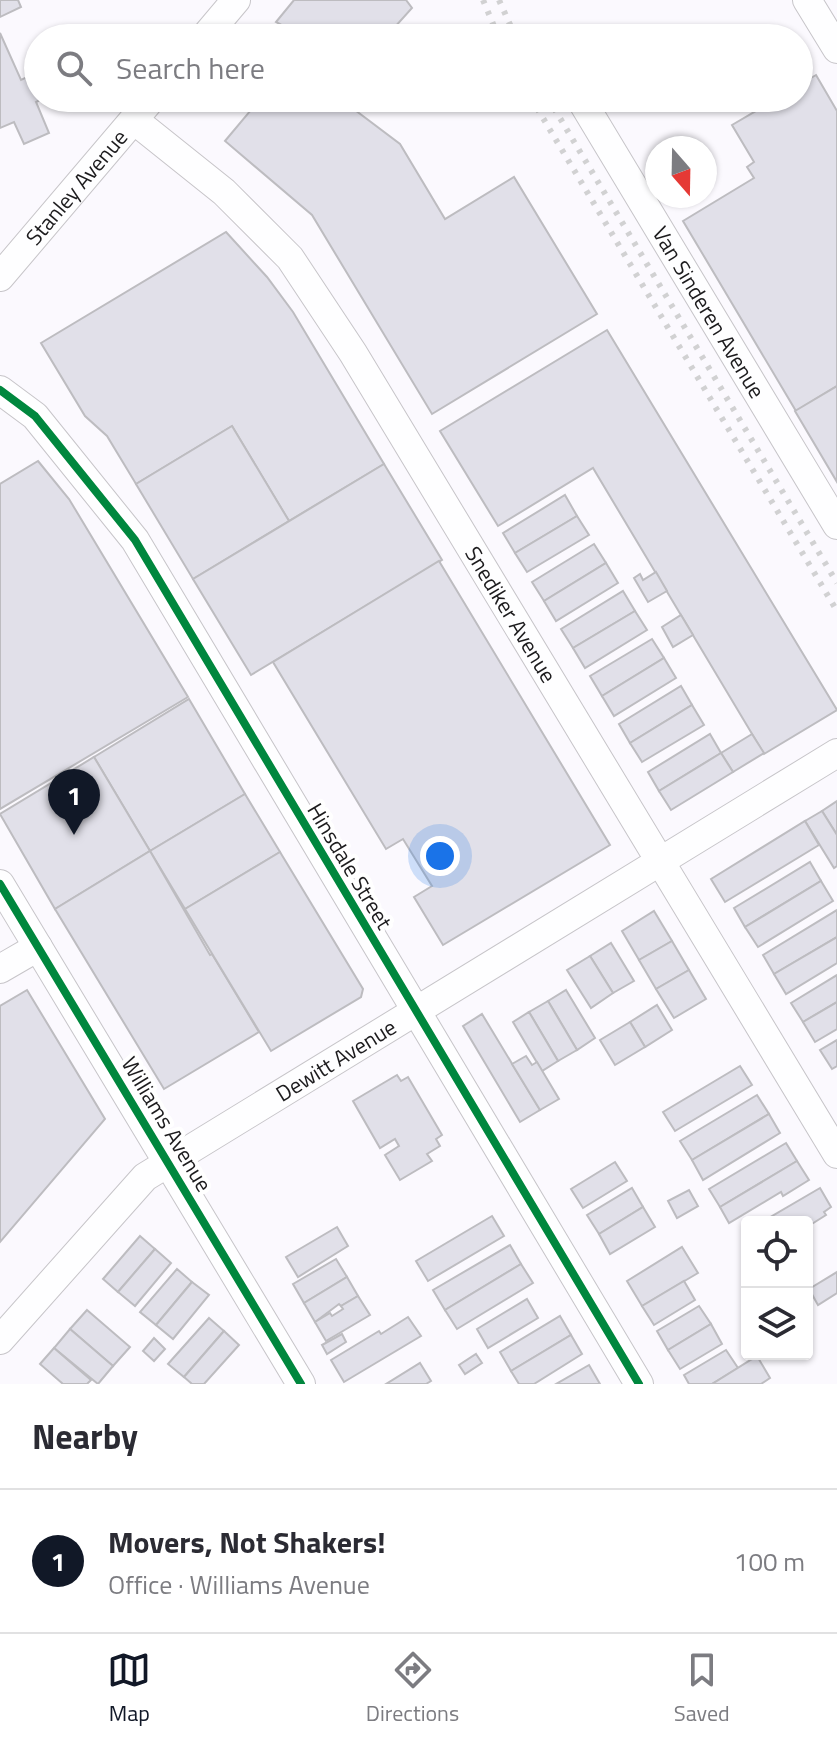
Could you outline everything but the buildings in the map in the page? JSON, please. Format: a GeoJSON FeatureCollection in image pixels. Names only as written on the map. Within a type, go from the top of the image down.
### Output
{"type":"FeatureCollection","features":[{"type":"Feature","properties":{"kind":"street"},"geometry":{"type":"LineString","coordinates":[[216,24],[236,0]]}},
{"type":"Feature","properties":{"kind":"street"},"geometry":{"type":"LineString","coordinates":[[807,0],[837,49]]}},
{"type":"Feature","properties":{"kind":"street","name":"Stanley Avenue"},"geometry":{"type":"LineString","coordinates":[[0,277],[141,112]]}},
{"type":"Feature","properties":{"kind":"street","name":"Van Sinderen Avenue"},"geometry":{"type":"LineString","coordinates":[[588,112],[837,525]]}},
{"type":"Feature","properties":{"kind":"street","name":"Snediker Avenue"},"geometry":{"type":"LineString","coordinates":[[134,120],[224,192],[290,258],[353,353],[837,1154]]}},
{"type":"Feature","properties":{"kind":"street","name":"Hinsdale Street"},"geometry":{"type":"LineString","coordinates":[[0,390],[35,416],[135,540],[639,1384]]}},
{"type":"Feature","properties":{"kind":"street","name":"Dewitt Avenue"},"geometry":{"type":"LineString","coordinates":[[0,1340],[145,1177],[837,753]]}},
{"type":"Feature","properties":{"kind":"street","name":"Williams Avenue"},"geometry":{"type":"LineString","coordinates":[[0,884],[301,1384]]}},
{"type":"Feature","properties":{"kind":"street"},"geometry":{"type":"LineString","coordinates":[[0,969],[38,947]]}},
{"type":"Feature","properties":{"kind":"railway"},"geometry":{"type":"LineString","coordinates":[[483,0],[493,24]]}},
{"type":"Feature","properties":{"kind":"railway"},"geometry":{"type":"LineString","coordinates":[[499,0],[510,24]]}},
{"type":"Feature","properties":{"kind":"railway"},"geometry":{"type":"LineString","coordinates":[[539,112],[837,611]]}},
{"type":"Feature","properties":{"kind":"railway"},"geometry":{"type":"LineString","coordinates":[[556,112],[837,583]]}},
{"type":"Feature","properties":{"kind":"cycle path"},"geometry":{"type":"LineString","coordinates":[[0,390],[35,416],[135,540],[639,1384]]}},
{"type":"Feature","properties":{"kind":"cycle path"},"geometry":{"type":"LineString","coordinates":[[0,884],[301,1384]]}},
{"type":"Feature","properties":{"kind":"place","name":"Movers, Not Shakers!"},"geometry":{"type":"Point","coordinates":[74,835]}}]}
